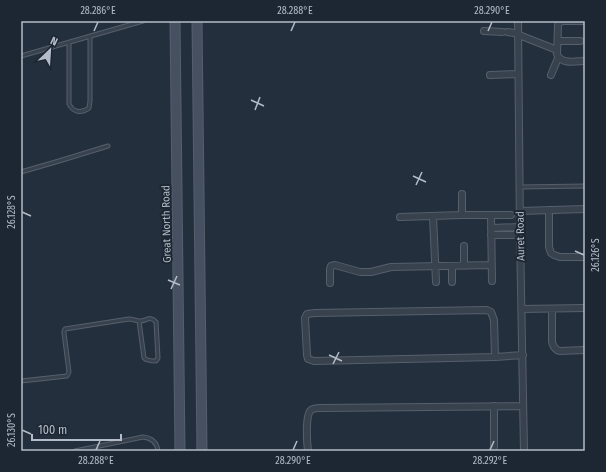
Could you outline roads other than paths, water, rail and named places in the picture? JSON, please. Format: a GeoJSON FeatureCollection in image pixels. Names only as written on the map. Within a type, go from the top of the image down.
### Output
{"type":"FeatureCollection","features":[{"type":"Feature","properties":{"kind":"main road","name":"Great North Road"},"geometry":{"type":"LineString","coordinates":[[174,21],[180,451]]}},
{"type":"Feature","properties":{"kind":"main road"},"geometry":{"type":"LineString","coordinates":[[197,21],[202,451]]}},
{"type":"Feature","properties":{"kind":"street","name":"Auret Road"},"geometry":{"type":"LineString","coordinates":[[518,21],[524,451]]}},
{"type":"Feature","properties":{"kind":"street"},"geometry":{"type":"LineString","coordinates":[[550,75],[558,58],[557,50],[559,22],[585,21]]}},
{"type":"Feature","properties":{"kind":"street"},"geometry":{"type":"LineString","coordinates":[[484,31],[511,32],[557,50]]}},
{"type":"Feature","properties":{"kind":"street"},"geometry":{"type":"LineString","coordinates":[[558,41],[580,41]]}},
{"type":"Feature","properties":{"kind":"street"},"geometry":{"type":"LineString","coordinates":[[558,58],[564,61],[585,61]]}},
{"type":"Feature","properties":{"kind":"street"},"geometry":{"type":"LineString","coordinates":[[490,74],[518,74]]}},
{"type":"Feature","properties":{"kind":"street"},"geometry":{"type":"LineString","coordinates":[[462,194],[462,215]]}},
{"type":"Feature","properties":{"kind":"street"},"geometry":{"type":"LineString","coordinates":[[520,211],[585,209]]}},
{"type":"Feature","properties":{"kind":"street"},"geometry":{"type":"LineString","coordinates":[[549,210],[549,247],[552,254],[560,258],[585,257]]}},
{"type":"Feature","properties":{"kind":"street"},"geometry":{"type":"LineString","coordinates":[[491,215],[492,281]]}},
{"type":"Feature","properties":{"kind":"street"},"geometry":{"type":"LineString","coordinates":[[400,217],[511,215]]}},
{"type":"Feature","properties":{"kind":"street"},"geometry":{"type":"LineString","coordinates":[[433,216],[436,282]]}},
{"type":"Feature","properties":{"kind":"street"},"geometry":{"type":"LineString","coordinates":[[491,228],[520,227]]}},
{"type":"Feature","properties":{"kind":"street"},"geometry":{"type":"LineString","coordinates":[[491,235],[520,235]]}},
{"type":"Feature","properties":{"kind":"street"},"geometry":{"type":"LineString","coordinates":[[464,246],[464,266]]}},
{"type":"Feature","properties":{"kind":"street"},"geometry":{"type":"LineString","coordinates":[[330,283],[330,269],[335,265],[360,272],[371,272],[391,267],[491,266]]}},
{"type":"Feature","properties":{"kind":"street"},"geometry":{"type":"LineString","coordinates":[[452,266],[452,282]]}},
{"type":"Feature","properties":{"kind":"street"},"geometry":{"type":"LineString","coordinates":[[522,309],[585,308]]}},
{"type":"Feature","properties":{"kind":"street"},"geometry":{"type":"LineString","coordinates":[[552,309],[552,342],[554,348],[560,351],[585,350]]}},
{"type":"Feature","properties":{"kind":"street"},"geometry":{"type":"LineString","coordinates":[[495,357],[494,320],[491,312],[487,310],[315,313],[307,314],[305,318],[307,354],[308,358],[312,361],[495,357],[522,356]]}},
{"type":"Feature","properties":{"kind":"street"},"geometry":{"type":"LineString","coordinates":[[493,451],[494,406]]}},
{"type":"Feature","properties":{"kind":"street"},"geometry":{"type":"LineString","coordinates":[[308,451],[307,418],[310,411],[313,409],[524,406]]}},
{"type":"Feature","properties":{"kind":"lane"},"geometry":{"type":"LineString","coordinates":[[21,56],[143,21]]}},
{"type":"Feature","properties":{"kind":"lane"},"geometry":{"type":"LineString","coordinates":[[69,43],[69,104],[71,109],[77,111],[85,110],[89,108],[90,101],[90,36]]}},
{"type":"Feature","properties":{"kind":"lane"},"geometry":{"type":"LineString","coordinates":[[21,172],[108,146]]}},
{"type":"Feature","properties":{"kind":"lane"},"geometry":{"type":"LineString","coordinates":[[520,187],[585,186]]}},
{"type":"Feature","properties":{"kind":"lane"},"geometry":{"type":"LineString","coordinates":[[21,381],[68,375],[69,372],[64,333],[66,328],[129,319],[139,321],[152,318],[156,322],[158,358],[156,361],[149,361],[144,358],[139,321]]}},
{"type":"Feature","properties":{"kind":"lane"},"geometry":{"type":"LineString","coordinates":[[75,451],[143,437],[155,442],[158,451]]}}]}
